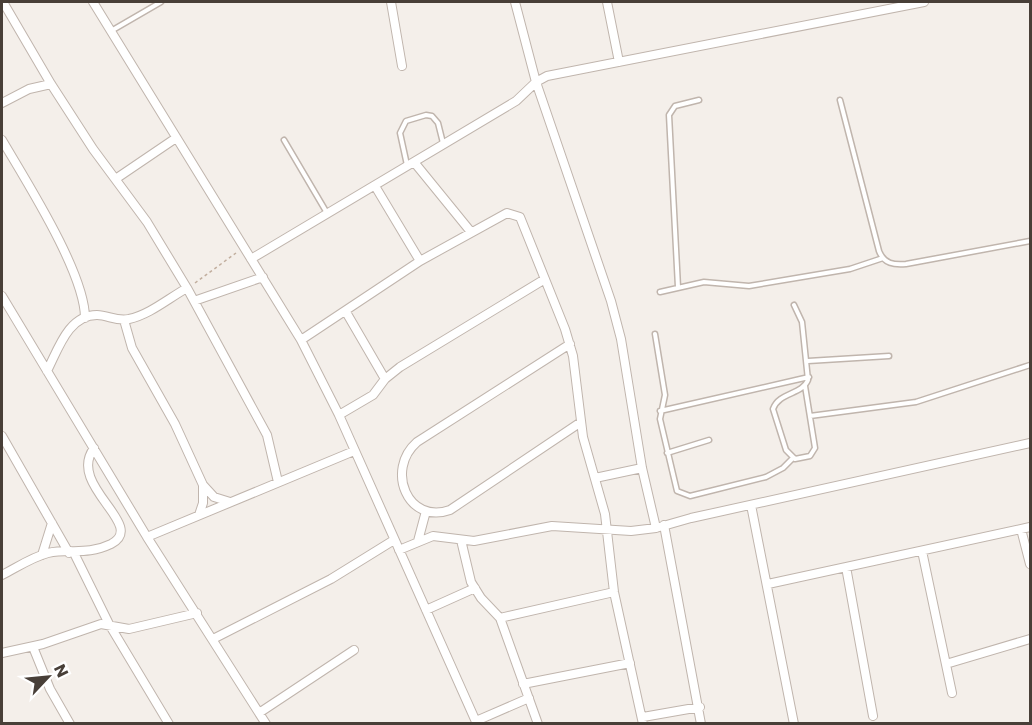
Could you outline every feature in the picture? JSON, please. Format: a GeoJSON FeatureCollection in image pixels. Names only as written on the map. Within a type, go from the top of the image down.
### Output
{"type":"FeatureCollection","features":[{"type":"Feature","properties":{"kind":"street"},"geometry":{"type":"LineString","coordinates":[[93,2],[301,340],[339,415],[476,722],[529,698]]}},
{"type":"Feature","properties":{"kind":"street"},"geometry":{"type":"LineString","coordinates":[[391,2],[402,66]]}},
{"type":"Feature","properties":{"kind":"street"},"geometry":{"type":"LineString","coordinates":[[515,2],[536,82],[611,301],[621,339],[642,468],[660,527],[700,707],[701,723]]}},
{"type":"Feature","properties":{"kind":"street"},"geometry":{"type":"LineString","coordinates":[[608,2],[619,62]]}},
{"type":"Feature","properties":{"kind":"street"},"geometry":{"type":"LineString","coordinates":[[251,259],[521,98],[536,82],[551,75],[924,2]]}},
{"type":"Feature","properties":{"kind":"street"},"geometry":{"type":"LineString","coordinates":[[4,7],[93,149],[117,178],[156,235],[187,288],[267,435],[278,482]]}},
{"type":"Feature","properties":{"kind":"street"},"geometry":{"type":"LineString","coordinates":[[2,104],[29,89],[51,84]]}},
{"type":"Feature","properties":{"kind":"street"},"geometry":{"type":"LineString","coordinates":[[117,178],[176,138]]}},
{"type":"Feature","properties":{"kind":"street"},"geometry":{"type":"LineString","coordinates":[[2,140],[70,262],[84,297],[85,318]]}},
{"type":"Feature","properties":{"kind":"street"},"geometry":{"type":"LineString","coordinates":[[2,156],[13,159]]}},
{"type":"Feature","properties":{"kind":"street"},"geometry":{"type":"LineString","coordinates":[[411,164],[471,232]]}},
{"type":"Feature","properties":{"kind":"street"},"geometry":{"type":"LineString","coordinates":[[375,186],[420,261]]}},
{"type":"Feature","properties":{"kind":"street"},"geometry":{"type":"LineString","coordinates":[[301,340],[420,261],[504,214],[517,214],[524,225],[570,344],[577,373],[581,422],[608,531],[614,592],[643,720],[700,707]]}},
{"type":"Feature","properties":{"kind":"street"},"geometry":{"type":"LineString","coordinates":[[194,301],[263,277]]}},
{"type":"Feature","properties":{"kind":"street"},"geometry":{"type":"LineString","coordinates":[[339,415],[368,399],[385,379],[400,367],[545,279]]}},
{"type":"Feature","properties":{"kind":"street"},"geometry":{"type":"LineString","coordinates":[[47,371],[69,329],[85,318],[98,315],[124,320],[137,316],[187,288]]}},
{"type":"Feature","properties":{"kind":"street"},"geometry":{"type":"LineString","coordinates":[[2,296],[4,305],[47,371],[147,537],[266,723]]}},
{"type":"Feature","properties":{"kind":"street"},"geometry":{"type":"LineString","coordinates":[[346,312],[385,379]]}},
{"type":"Feature","properties":{"kind":"street"},"geometry":{"type":"LineString","coordinates":[[124,320],[132,348],[179,431],[203,485],[214,497],[230,502]]}},
{"type":"Feature","properties":{"kind":"street"},"geometry":{"type":"LineString","coordinates":[[570,344],[411,447],[401,466],[401,481],[411,500],[426,511],[438,513],[455,508],[581,422]]}},
{"type":"Feature","properties":{"kind":"street"},"geometry":{"type":"LineString","coordinates":[[2,436],[72,553],[109,624],[169,723]]}},
{"type":"Feature","properties":{"kind":"street"},"geometry":{"type":"LineString","coordinates":[[399,550],[418,541],[438,536],[461,540],[481,540],[552,526],[608,531],[660,527],[1030,443]]}},
{"type":"Feature","properties":{"kind":"street"},"geometry":{"type":"LineString","coordinates":[[2,575],[42,555],[96,549],[114,542],[120,531],[118,520],[88,473],[88,457],[94,448]]}},
{"type":"Feature","properties":{"kind":"street"},"geometry":{"type":"LineString","coordinates":[[147,537],[354,451]]}},
{"type":"Feature","properties":{"kind":"street"},"geometry":{"type":"LineString","coordinates":[[595,478],[642,468]]}},
{"type":"Feature","properties":{"kind":"street"},"geometry":{"type":"LineString","coordinates":[[199,515],[203,503],[203,485]]}},
{"type":"Feature","properties":{"kind":"street"},"geometry":{"type":"LineString","coordinates":[[751,505],[794,723]]}},
{"type":"Feature","properties":{"kind":"street"},"geometry":{"type":"LineString","coordinates":[[418,541],[426,511]]}},
{"type":"Feature","properties":{"kind":"street"},"geometry":{"type":"LineString","coordinates":[[42,555],[52,523]]}},
{"type":"Feature","properties":{"kind":"street"},"geometry":{"type":"LineString","coordinates":[[768,584],[1030,527]]}},
{"type":"Feature","properties":{"kind":"street"},"geometry":{"type":"LineString","coordinates":[[1021,529],[1030,564]]}},
{"type":"Feature","properties":{"kind":"street"},"geometry":{"type":"LineString","coordinates":[[213,639],[331,579],[394,540]]}},
{"type":"Feature","properties":{"kind":"street"},"geometry":{"type":"LineString","coordinates":[[461,540],[475,588],[500,618],[538,723]]}},
{"type":"Feature","properties":{"kind":"street"},"geometry":{"type":"LineString","coordinates":[[922,551],[951,693]]}},
{"type":"Feature","properties":{"kind":"street"},"geometry":{"type":"LineString","coordinates":[[846,567],[873,716]]}},
{"type":"Feature","properties":{"kind":"street"},"geometry":{"type":"LineString","coordinates":[[426,610],[475,588]]}},
{"type":"Feature","properties":{"kind":"street"},"geometry":{"type":"LineString","coordinates":[[500,618],[614,592]]}},
{"type":"Feature","properties":{"kind":"street"},"geometry":{"type":"LineString","coordinates":[[2,652],[33,647],[101,624],[129,629],[196,613]]}},
{"type":"Feature","properties":{"kind":"street"},"geometry":{"type":"LineString","coordinates":[[946,664],[1030,639]]}},
{"type":"Feature","properties":{"kind":"street"},"geometry":{"type":"LineString","coordinates":[[33,647],[50,689],[70,723]]}},
{"type":"Feature","properties":{"kind":"street"},"geometry":{"type":"LineString","coordinates":[[259,713],[354,650]]}},
{"type":"Feature","properties":{"kind":"street"},"geometry":{"type":"LineString","coordinates":[[524,684],[630,663]]}},
{"type":"Feature","properties":{"kind":"lane"},"geometry":{"type":"LineString","coordinates":[[111,31],[161,2]]}},
{"type":"Feature","properties":{"kind":"lane"},"geometry":{"type":"LineString","coordinates":[[678,287],[669,113],[675,106],[699,100]]}},
{"type":"Feature","properties":{"kind":"lane"},"geometry":{"type":"LineString","coordinates":[[840,100],[883,258],[892,264],[906,264],[1030,241]]}},
{"type":"Feature","properties":{"kind":"lane"},"geometry":{"type":"LineString","coordinates":[[411,164],[400,130],[406,121],[426,115],[432,116],[438,123],[444,144]]}},
{"type":"Feature","properties":{"kind":"lane"},"geometry":{"type":"LineString","coordinates":[[284,140],[327,214]]}},
{"type":"Feature","properties":{"kind":"lane"},"geometry":{"type":"LineString","coordinates":[[660,292],[704,282],[749,286],[850,269],[883,258]]}},
{"type":"Feature","properties":{"kind":"lane"},"geometry":{"type":"LineString","coordinates":[[655,334],[665,395],[660,411],[667,453],[675,488],[683,495],[690,496],[770,476],[793,458],[810,456],[814,451],[805,386],[809,377],[808,361],[802,322],[794,305]]}},
{"type":"Feature","properties":{"kind":"lane"},"geometry":{"type":"LineString","coordinates":[[808,361],[889,356]]}},
{"type":"Feature","properties":{"kind":"lane"},"geometry":{"type":"LineString","coordinates":[[810,416],[916,402],[1030,365]]}},
{"type":"Feature","properties":{"kind":"lane"},"geometry":{"type":"LineString","coordinates":[[660,411],[809,377]]}},
{"type":"Feature","properties":{"kind":"lane"},"geometry":{"type":"LineString","coordinates":[[793,458],[786,450],[772,409],[780,398],[805,386]]}},
{"type":"Feature","properties":{"kind":"lane"},"geometry":{"type":"LineString","coordinates":[[667,453],[709,440]]}},
{"type":"Feature","properties":{"kind":"path"},"geometry":{"type":"LineString","coordinates":[[187,288],[215,270],[215,266],[244,248]]}}]}
